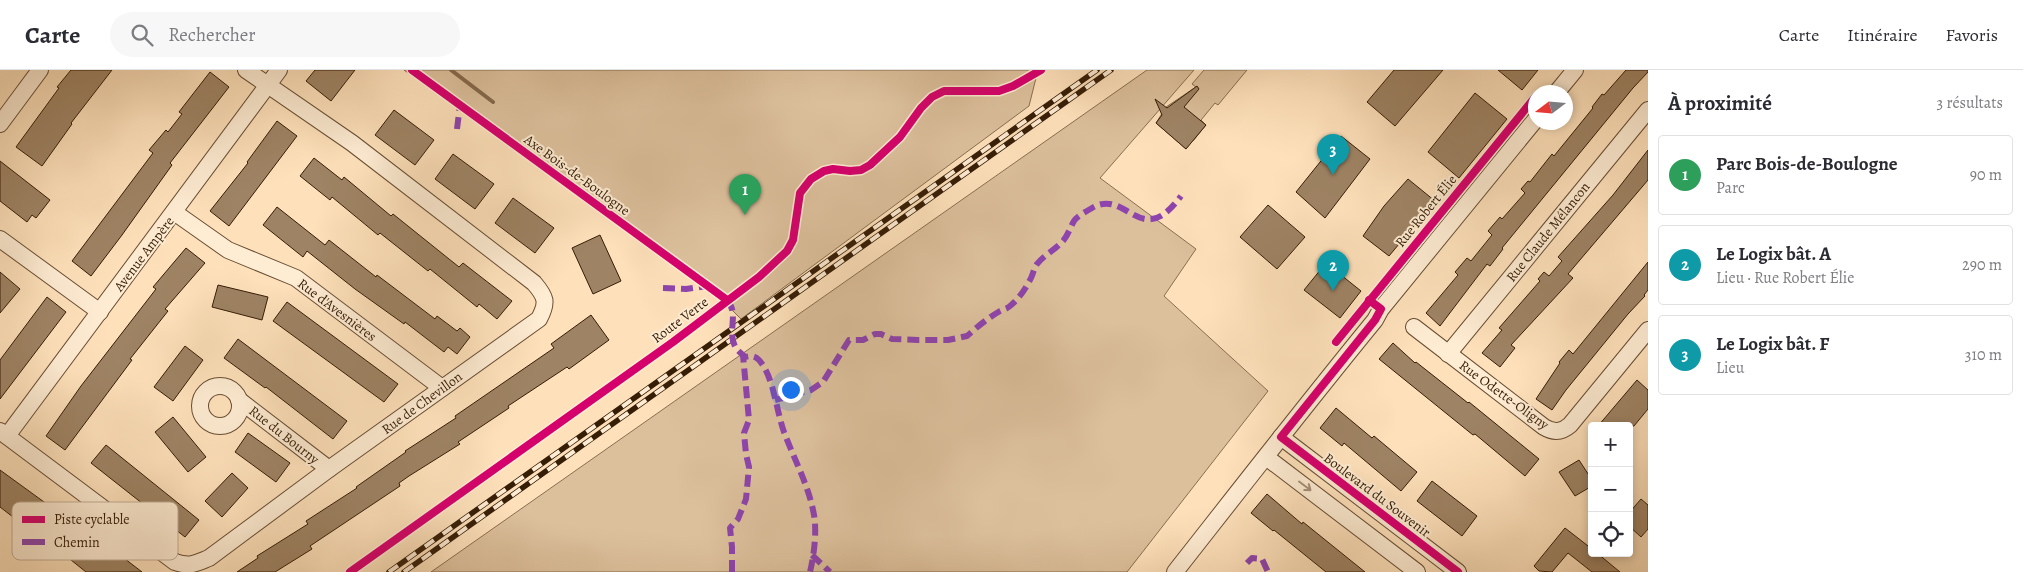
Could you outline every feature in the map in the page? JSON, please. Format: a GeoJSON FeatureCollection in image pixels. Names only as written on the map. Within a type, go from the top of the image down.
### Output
{"type":"FeatureCollection","features":[{"type":"Feature","properties":{"kind":"street"},"geometry":{"type":"LineString","coordinates":[[0,124],[40,70]]}},
{"type":"Feature","properties":{"kind":"street","name":"Rue de Chevillon"},"geometry":{"type":"LineString","coordinates":[[172,560],[186,566],[194,565],[209,558],[329,469],[539,319],[546,307],[544,295],[534,283],[352,143],[246,70]]}},
{"type":"Feature","properties":{"kind":"street","name":"Avenue Ampère"},"geometry":{"type":"LineString","coordinates":[[3,434],[100,312],[279,70]]}},
{"type":"Feature","properties":{"kind":"street"},"geometry":{"type":"LineString","coordinates":[[1563,85],[1575,70]]}},
{"type":"Feature","properties":{"kind":"street","name":"Rue Claude Mélancon"},"geometry":{"type":"LineString","coordinates":[[1448,354],[1648,110]]}},
{"type":"Feature","properties":{"kind":"street","name":"Rue Robert Élie"},"geometry":{"type":"LineString","coordinates":[[1175,572],[1375,320],[1381,309],[1528,129]]}},
{"type":"Feature","properties":{"kind":"street","name":"Rue d'Avesnières"},"geometry":{"type":"LineString","coordinates":[[174,212],[228,250],[296,278],[442,388]]}},
{"type":"Feature","properties":{"kind":"street"},"geometry":{"type":"LineString","coordinates":[[0,239],[100,312]]}},
{"type":"Feature","properties":{"kind":"street","name":"Rue Odette-Oligny"},"geometry":{"type":"LineString","coordinates":[[1414,327],[1544,427],[1558,431],[1570,425],[1648,330]]}},
{"type":"Feature","properties":{"kind":"street","name":"Rue du Bourny"},"geometry":{"type":"LineString","coordinates":[[239,400],[329,469]]}},
{"type":"Feature","properties":{"kind":"street","name":"Rue de Chevillon"},"geometry":{"type":"LineString","coordinates":[[3,434],[94,502]]}},
{"type":"Feature","properties":{"kind":"street","name":"Boulevard du Souvenir"},"geometry":{"type":"LineString","coordinates":[[1281,437],[1458,572]]}},
{"type":"Feature","properties":{"kind":"street"},"geometry":{"type":"LineString","coordinates":[[1266,457],[1417,572]]}},
{"type":"Feature","properties":{"kind":"shaded area"},"geometry":{"type":"Polygon","coordinates":[[[404,70],[1038,70],[1029,106],[741,319],[728,306],[727,300],[404,70]]]}},
{"type":"Feature","properties":{"kind":"shaded area"},"geometry":{"type":"Polygon","coordinates":[[[1147,70],[1194,70],[1100,178],[1196,249],[1164,296],[1268,391],[1127,572],[431,572],[1147,70]]]}},
{"type":"Feature","properties":{"kind":"shaded area"},"geometry":{"type":"Polygon","coordinates":[[[1204,70],[1247,70],[1218,105],[1215,103],[1201,120],[1206,125],[1193,141],[1191,140],[1188,143],[1189,145],[1186,149],[1156,123],[1166,107],[1196,87],[1192,84],[1204,70]]]}},
{"type":"Feature","properties":{"kind":"building"},"geometry":{"type":"Polygon","coordinates":[[[71,70],[112,70],[71,123],[42,166],[16,147],[59,88],[57,87],[71,70]]]}},
{"type":"Feature","properties":{"kind":"building"},"geometry":{"type":"Polygon","coordinates":[[[315,70],[355,70],[331,101],[306,81],[315,70]]]}},
{"type":"Feature","properties":{"kind":"building"},"geometry":{"type":"Polygon","coordinates":[[[1394,70],[1443,70],[1395,126],[1367,102],[1394,70]]]}},
{"type":"Feature","properties":{"kind":"building"},"geometry":{"type":"Polygon","coordinates":[[[1498,70],[1538,70],[1522,90],[1498,70]]]}},
{"type":"Feature","properties":{"kind":"building"},"geometry":{"type":"Polygon","coordinates":[[[1626,70],[1648,70],[1648,72],[1502,248],[1490,266],[1487,264],[1440,326],[1426,313],[1458,275],[1455,272],[1467,258],[1471,261],[1492,235],[1488,231],[1500,217],[1502,219],[1525,193],[1521,189],[1528,181],[1530,182],[1552,154],[1554,156],[1602,94],[1604,95],[1626,70]]]}},
{"type":"Feature","properties":{"kind":"building"},"geometry":{"type":"Polygon","coordinates":[[[210,72],[229,87],[170,163],[172,165],[91,276],[72,261],[153,153],[149,150],[166,130],[168,132],[182,114],[179,112],[210,72]]]}},
{"type":"Feature","properties":{"kind":"building"},"geometry":{"type":"Polygon","coordinates":[[[1197,86],[1199,89],[1184,107],[1206,125],[1186,149],[1156,123],[1162,115],[1155,99],[1167,108],[1197,86]]]}},
{"type":"Feature","properties":{"kind":"building"},"geometry":{"type":"Polygon","coordinates":[[[1475,93],[1507,119],[1459,178],[1428,152],[1475,93]]]}},
{"type":"Feature","properties":{"kind":"building"},"geometry":{"type":"Polygon","coordinates":[[[394,110],[434,140],[415,165],[375,135],[394,110]]]}},
{"type":"Feature","properties":{"kind":"building"},"geometry":{"type":"Polygon","coordinates":[[[277,121],[297,136],[229,226],[210,211],[248,163],[277,121]]]}},
{"type":"Feature","properties":{"kind":"building"},"geometry":{"type":"Polygon","coordinates":[[[1341,136],[1370,159],[1325,218],[1296,192],[1341,136]]]}},
{"type":"Feature","properties":{"kind":"building"},"geometry":{"type":"Polygon","coordinates":[[[1648,150],[1648,180],[1568,274],[1573,278],[1511,345],[1515,348],[1500,367],[1482,353],[1502,330],[1499,328],[1540,281],[1538,279],[1544,272],[1549,276],[1562,261],[1558,257],[1613,195],[1648,150]]]}},
{"type":"Feature","properties":{"kind":"building"},"geometry":{"type":"Polygon","coordinates":[[[453,154],[494,184],[475,209],[435,179],[453,154]]]}},
{"type":"Feature","properties":{"kind":"building"},"geometry":{"type":"Polygon","coordinates":[[[314,158],[342,180],[344,177],[391,216],[393,214],[459,267],[463,263],[512,301],[497,319],[479,304],[477,307],[430,269],[428,271],[380,233],[378,235],[332,197],[330,200],[300,176],[314,158]]]}},
{"type":"Feature","properties":{"kind":"building"},"geometry":{"type":"Polygon","coordinates":[[[0,161],[50,200],[36,218],[32,215],[27,222],[0,201],[0,161]]]}},
{"type":"Feature","properties":{"kind":"building"},"geometry":{"type":"Polygon","coordinates":[[[1408,179],[1435,201],[1389,256],[1363,236],[1384,206],[1408,179]]]}},
{"type":"Feature","properties":{"kind":"building"},"geometry":{"type":"Polygon","coordinates":[[[513,198],[554,228],[535,253],[495,223],[513,198]]]}},
{"type":"Feature","properties":{"kind":"building"},"geometry":{"type":"Polygon","coordinates":[[[1268,205],[1305,237],[1277,269],[1240,237],[1268,205]]]}},
{"type":"Feature","properties":{"kind":"building"},"geometry":{"type":"Polygon","coordinates":[[[277,207],[325,245],[329,240],[376,277],[377,275],[435,319],[437,316],[457,331],[460,328],[470,337],[457,354],[448,347],[444,352],[405,322],[404,324],[355,289],[307,251],[303,257],[263,225],[277,207]]]}},
{"type":"Feature","properties":{"kind":"building"},"geometry":{"type":"Polygon","coordinates":[[[600,235],[621,281],[593,294],[572,248],[600,235]]]}},
{"type":"Feature","properties":{"kind":"building"},"geometry":{"type":"Polygon","coordinates":[[[186,248],[205,263],[165,309],[168,311],[130,359],[132,360],[65,450],[46,436],[81,386],[156,289],[153,287],[186,248]]]}},
{"type":"Feature","properties":{"kind":"building"},"geometry":{"type":"Polygon","coordinates":[[[1648,262],[1648,290],[1645,296],[1566,390],[1552,410],[1536,399],[1559,362],[1569,350],[1573,354],[1648,262]]]}},
{"type":"Feature","properties":{"kind":"building"},"geometry":{"type":"Polygon","coordinates":[[[1326,263],[1361,291],[1340,318],[1304,290],[1326,263]]]}},
{"type":"Feature","properties":{"kind":"building"},"geometry":{"type":"Polygon","coordinates":[[[0,272],[20,289],[0,313],[0,272]]]}},
{"type":"Feature","properties":{"kind":"building"},"geometry":{"type":"Polygon","coordinates":[[[218,285],[268,297],[262,320],[212,307],[218,285]]]}},
{"type":"Feature","properties":{"kind":"building"},"geometry":{"type":"Polygon","coordinates":[[[47,297],[66,312],[0,399],[0,360],[47,297]]]}},
{"type":"Feature","properties":{"kind":"building"},"geometry":{"type":"Polygon","coordinates":[[[287,302],[398,384],[384,402],[273,321],[287,302]]]}},
{"type":"Feature","properties":{"kind":"building"},"geometry":{"type":"Polygon","coordinates":[[[591,315],[609,340],[569,369],[567,367],[508,406],[509,408],[458,442],[460,444],[409,476],[399,483],[400,486],[310,546],[312,549],[275,572],[237,572],[258,558],[257,556],[308,524],[306,521],[357,488],[405,451],[456,418],[455,416],[554,348],[551,344],[591,315]]]}},
{"type":"Feature","properties":{"kind":"building"},"geometry":{"type":"Polygon","coordinates":[[[238,339],[347,421],[333,439],[266,387],[224,358],[238,339]]]}},
{"type":"Feature","properties":{"kind":"building"},"geometry":{"type":"Polygon","coordinates":[[[1393,343],[1415,363],[1469,402],[1539,459],[1525,476],[1475,434],[1473,435],[1379,359],[1393,343]]]}},
{"type":"Feature","properties":{"kind":"building"},"geometry":{"type":"Polygon","coordinates":[[[185,346],[203,360],[173,401],[154,387],[185,346]]]}},
{"type":"Feature","properties":{"kind":"building"},"geometry":{"type":"Polygon","coordinates":[[[1637,380],[1648,390],[1648,409],[1634,426],[1633,422],[1601,422],[1637,380]]]}},
{"type":"Feature","properties":{"kind":"building"},"geometry":{"type":"Polygon","coordinates":[[[1336,408],[1372,438],[1374,436],[1417,472],[1401,491],[1344,443],[1342,446],[1320,428],[1336,408]]]}},
{"type":"Feature","properties":{"kind":"building"},"geometry":{"type":"Polygon","coordinates":[[[173,417],[206,457],[188,472],[155,432],[173,417]]]}},
{"type":"Feature","properties":{"kind":"building"},"geometry":{"type":"Polygon","coordinates":[[[248,433],[290,463],[276,482],[235,452],[248,433]]]}},
{"type":"Feature","properties":{"kind":"building"},"geometry":{"type":"Polygon","coordinates":[[[106,445],[177,502],[141,502],[91,463],[106,445]]]}},
{"type":"Feature","properties":{"kind":"building"},"geometry":{"type":"Polygon","coordinates":[[[1579,460],[1588,474],[1588,488],[1575,496],[1559,472],[1579,460]]]}},
{"type":"Feature","properties":{"kind":"building"},"geometry":{"type":"Polygon","coordinates":[[[0,470],[44,502],[12,502],[12,516],[0,507],[0,470]]]}},
{"type":"Feature","properties":{"kind":"building"},"geometry":{"type":"Polygon","coordinates":[[[232,473],[248,488],[222,517],[205,501],[232,473]]]}},
{"type":"Feature","properties":{"kind":"building"},"geometry":{"type":"Polygon","coordinates":[[[1432,481],[1477,516],[1462,536],[1417,501],[1432,481]]]}},
{"type":"Feature","properties":{"kind":"building"},"geometry":{"type":"Polygon","coordinates":[[[1267,494],[1302,524],[1303,522],[1365,572],[1326,572],[1273,531],[1251,513],[1267,494]]]}},
{"type":"Feature","properties":{"kind":"building"},"geometry":{"type":"Polygon","coordinates":[[[1641,499],[1648,505],[1648,529],[1641,537],[1633,530],[1633,508],[1641,499]]]}},
{"type":"Feature","properties":{"kind":"building"},"geometry":{"type":"Polygon","coordinates":[[[178,503],[199,520],[185,537],[178,531],[178,503]]]}},
{"type":"Feature","properties":{"kind":"building"},"geometry":{"type":"Polygon","coordinates":[[[1565,528],[1588,546],[1588,557],[1602,557],[1620,572],[1592,572],[1568,553],[1552,572],[1539,571],[1534,566],[1565,528]]]}},
{"type":"Feature","properties":{"kind":"building"},"geometry":{"type":"Polygon","coordinates":[[[71,560],[126,560],[142,572],[86,572],[71,560]]]}},
{"type":"Feature","properties":{"kind":"waterway"},"geometry":{"type":"LineString","coordinates":[[451,70],[493,102]]}},
{"type":"Feature","properties":{"kind":"railway"},"geometry":{"type":"LineString","coordinates":[[389,572],[1097,70]]}},
{"type":"Feature","properties":{"kind":"railway"},"geometry":{"type":"LineString","coordinates":[[404,572],[1111,70]]}},
{"type":"Feature","properties":{"kind":"marked path"},"geometry":{"type":"LineString","coordinates":[[457,129],[460,105]]}},
{"type":"Feature","properties":{"kind":"marked path"},"geometry":{"type":"LineString","coordinates":[[775,400],[811,390],[823,382],[849,340],[863,340],[875,334],[881,334],[892,339],[918,340],[948,340],[967,336],[1000,311],[1008,308],[1016,300],[1027,286],[1037,264],[1063,241],[1075,219],[1092,208],[1104,204],[1115,205],[1144,219],[1155,219],[1167,212],[1181,196]]}},
{"type":"Feature","properties":{"kind":"marked path"},"geometry":{"type":"LineString","coordinates":[[663,288],[686,289],[707,286]]}},
{"type":"Feature","properties":{"kind":"marked path"},"geometry":{"type":"LineString","coordinates":[[727,300],[731,305],[733,317],[733,342],[745,357],[755,357],[764,367],[771,384],[784,432],[809,494],[815,529],[814,551],[810,572]]}},
{"type":"Feature","properties":{"kind":"marked path"},"geometry":{"type":"LineString","coordinates":[[732,572],[730,528],[738,519],[746,499],[749,467],[744,433],[749,420],[743,355]]}},
{"type":"Feature","properties":{"kind":"marked path"},"geometry":{"type":"LineString","coordinates":[[812,555],[830,572]]}},
{"type":"Feature","properties":{"kind":"marked path"},"geometry":{"type":"LineString","coordinates":[[1247,563],[1252,558],[1262,559],[1268,572]]}},
{"type":"Feature","properties":{"kind":"cycle path","name":"Axe Bois-de-Boulogne"},"geometry":{"type":"LineString","coordinates":[[412,70],[727,300]]}},
{"type":"Feature","properties":{"kind":"cycle path","name":"Route Verte"},"geometry":{"type":"LineString","coordinates":[[350,572],[673,342],[759,277],[787,251],[793,240],[800,193],[811,179],[824,171],[833,169],[861,170],[870,165],[900,137],[921,108],[932,97],[944,91],[999,91],[1013,86],[1041,70]]}},
{"type":"Feature","properties":{"kind":"cycle path"},"geometry":{"type":"LineString","coordinates":[[1336,342],[1528,106]]}},
{"type":"Feature","properties":{"kind":"cycle path"},"geometry":{"type":"LineString","coordinates":[[1369,300],[1381,309],[1375,320],[1281,437],[1458,572]]}},
{"type":"Feature","properties":{"kind":"place","name":"Le Logix bât. F"},"geometry":{"type":"Point","coordinates":[1333,175]}},
{"type":"Feature","properties":{"kind":"place","name":"Parc Bois-de-Boulogne"},"geometry":{"type":"Point","coordinates":[745,215]}},
{"type":"Feature","properties":{"kind":"place","name":"Le Logix bât. A"},"geometry":{"type":"Point","coordinates":[1333,291]}}]}
